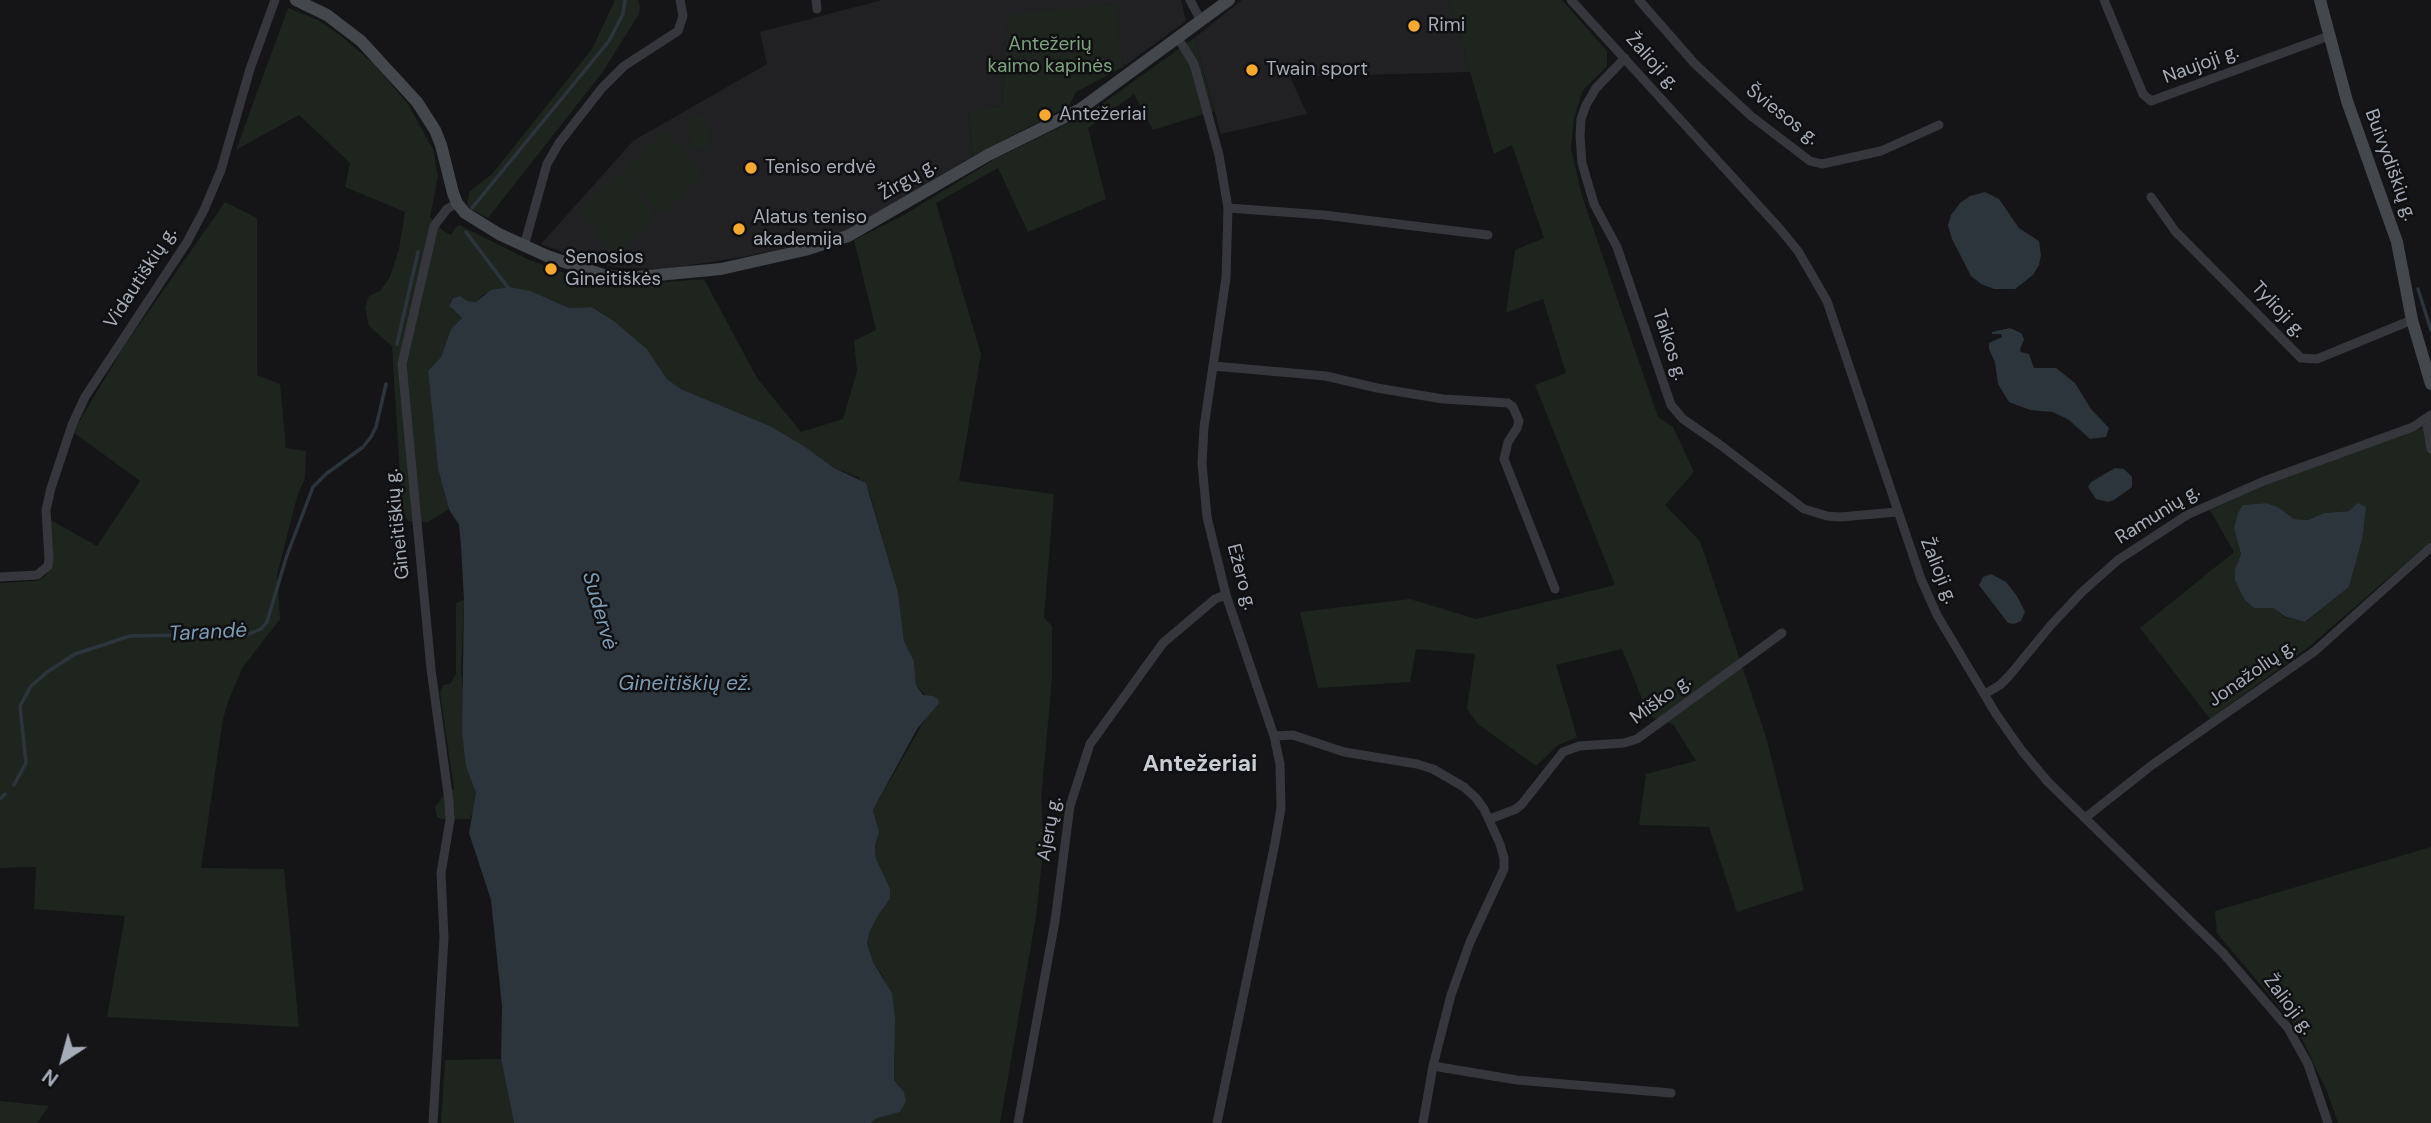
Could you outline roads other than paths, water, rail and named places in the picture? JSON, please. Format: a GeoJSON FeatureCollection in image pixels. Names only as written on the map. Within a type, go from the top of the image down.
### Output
{"type":"FeatureCollection","features":[{"type":"Feature","properties":{"kind":"street","name":"Vidautiškių g."},"geometry":{"type":"LineString","coordinates":[[0,577],[27,577],[43,572],[50,559],[47,510],[51,488],[72,425],[85,397],[187,242],[204,210],[221,170],[250,68],[275,0]]}},
{"type":"Feature","properties":{"kind":"street"},"geometry":{"type":"LineString","coordinates":[[296,0],[327,15],[361,41],[418,102],[441,145],[457,203]]}},
{"type":"Feature","properties":{"kind":"street"},"geometry":{"type":"LineString","coordinates":[[524,246],[547,164],[559,143],[601,89],[624,66],[678,30],[683,16],[680,0]]}},
{"type":"Feature","properties":{"kind":"street"},"geometry":{"type":"LineString","coordinates":[[1190,0],[1200,21]]}},
{"type":"Feature","properties":{"kind":"street","name":"Žirgų g."},"geometry":{"type":"LineString","coordinates":[[457,203],[465,213],[480,223],[524,246],[606,276],[637,277],[721,269],[838,240],[875,222],[988,155],[1079,110],[1229,0]]}},
{"type":"Feature","properties":{"kind":"street","name":"Žalioji g."},"geometry":{"type":"LineString","coordinates":[[1571,0],[1780,229],[1811,272],[1826,302],[1852,370],[1921,579],[1937,615],[1984,694],[2022,751],[2048,782],[2222,952],[2288,1028],[2308,1064],[2328,1123]]}},
{"type":"Feature","properties":{"kind":"street","name":"Šviesos g."},"geometry":{"type":"LineString","coordinates":[[1639,0],[1672,40],[1704,72],[1751,116],[1810,161],[1822,164],[1881,151],[1939,125]]}},
{"type":"Feature","properties":{"kind":"street","name":"Naujoji g."},"geometry":{"type":"LineString","coordinates":[[2104,0],[2143,94],[2151,101],[2329,36]]}},
{"type":"Feature","properties":{"kind":"street","name":"Buivydiškių g."},"geometry":{"type":"LineString","coordinates":[[2320,0],[2347,101],[2397,242],[2412,320],[2431,384]]}},
{"type":"Feature","properties":{"kind":"street","name":"Ežero g."},"geometry":{"type":"LineString","coordinates":[[1178,38],[1194,64],[1219,155],[1228,208],[1226,278],[1204,427],[1203,479],[1207,517],[1226,595],[1274,736],[1280,764],[1280,808],[1261,916],[1217,1123]]}},
{"type":"Feature","properties":{"kind":"street","name":"Taikos g."},"geometry":{"type":"LineString","coordinates":[[1625,58],[1596,88],[1586,105],[1581,119],[1582,163],[1594,204],[1621,258],[1671,405],[1683,419],[1804,509],[1820,515],[1840,517],[1897,512]]}},
{"type":"Feature","properties":{"kind":"street","name":"Tylioji g."},"geometry":{"type":"LineString","coordinates":[[2151,197],[2175,231],[2301,358],[2317,359],[2412,320]]}},
{"type":"Feature","properties":{"kind":"street","name":"Gineitiškių g."},"geometry":{"type":"LineString","coordinates":[[433,1123],[444,938],[441,873],[450,820],[431,669],[401,364],[435,226],[447,209],[457,203]]}},
{"type":"Feature","properties":{"kind":"street"},"geometry":{"type":"LineString","coordinates":[[1228,208],[1324,215],[1488,235]]}},
{"type":"Feature","properties":{"kind":"street"},"geometry":{"type":"LineString","coordinates":[[1213,366],[1325,376],[1443,399],[1508,403],[1513,407],[1519,421],[1503,459],[1555,589]]}},
{"type":"Feature","properties":{"kind":"street"},"geometry":{"type":"LineString","coordinates":[[2429,418],[2431,449]]}},
{"type":"Feature","properties":{"kind":"street","name":"Ramunių g."},"geometry":{"type":"LineString","coordinates":[[1984,694],[2000,685],[2082,592],[2118,560],[2187,515],[2264,481],[2413,427],[2429,418]]}},
{"type":"Feature","properties":{"kind":"street","name":"Jonažolių g."},"geometry":{"type":"LineString","coordinates":[[2085,818],[2152,765],[2315,651],[2431,547]]}},
{"type":"Feature","properties":{"kind":"street","name":"Ajerų g."},"geometry":{"type":"LineString","coordinates":[[1018,1123],[1055,921],[1070,806],[1083,761],[1100,727],[1163,643],[1215,599],[1226,595]]}},
{"type":"Feature","properties":{"kind":"street","name":"Miško g."},"geometry":{"type":"LineString","coordinates":[[1490,819],[1522,804],[1563,752],[1579,746],[1624,743],[1637,739],[1782,633]]}},
{"type":"Feature","properties":{"kind":"street"},"geometry":{"type":"LineString","coordinates":[[1274,736],[1293,734],[1345,752],[1433,769],[1464,787],[1476,798],[1490,819],[1500,844],[1504,869],[1470,942],[1451,995],[1433,1066],[1423,1123]]}},
{"type":"Feature","properties":{"kind":"street"},"geometry":{"type":"LineString","coordinates":[[1433,1066],[1517,1080],[1671,1093]]}},
{"type":"Feature","properties":{"kind":"water"},"geometry":{"type":"Polygon","coordinates":[[[1985,192],[1999,199],[2019,228],[2039,241],[2039,265],[2033,275],[2015,289],[1994,289],[1981,284],[1971,276],[1952,239],[1948,225],[1951,215],[1960,203],[1970,196],[1985,192]]]}},
{"type":"Feature","properties":{"kind":"water","name":"Gineitiškių ež."},"geometry":{"type":"Polygon","coordinates":[[[509,287],[531,291],[569,308],[592,307],[614,321],[647,349],[667,379],[681,389],[770,426],[834,468],[866,483],[898,592],[904,641],[914,661],[916,685],[923,695],[933,696],[939,703],[917,729],[873,810],[879,832],[875,846],[876,859],[890,889],[890,899],[870,931],[867,943],[873,962],[892,993],[895,1019],[894,1080],[904,1092],[906,1101],[900,1112],[875,1119],[871,1123],[514,1123],[501,1059],[502,1006],[491,900],[469,833],[476,793],[466,766],[462,733],[464,600],[459,525],[449,509],[438,469],[428,371],[441,357],[451,329],[462,318],[449,306],[453,298],[460,296],[467,301],[476,302],[491,290],[509,287]]]}},
{"type":"Feature","properties":{"kind":"water"},"geometry":{"type":"Polygon","coordinates":[[[2010,328],[2021,333],[2024,339],[2020,350],[2029,354],[2034,368],[2056,368],[2075,383],[2091,409],[2109,428],[2106,437],[2090,439],[2069,420],[2053,412],[2030,410],[2009,402],[1998,384],[1989,343],[2002,337],[2001,334],[1992,332],[2010,328]]]}},
{"type":"Feature","properties":{"kind":"water"},"geometry":{"type":"Polygon","coordinates":[[[2115,468],[2124,469],[2132,477],[2132,487],[2108,502],[2096,499],[2088,487],[2091,482],[2115,468]]]}},
{"type":"Feature","properties":{"kind":"water"},"geometry":{"type":"Polygon","coordinates":[[[2266,503],[2278,507],[2294,519],[2308,520],[2324,513],[2349,511],[2358,503],[2366,507],[2362,540],[2349,587],[2305,622],[2286,617],[2273,608],[2254,608],[2244,599],[2235,580],[2235,569],[2241,554],[2234,529],[2238,513],[2243,505],[2266,503]]]}},
{"type":"Feature","properties":{"kind":"water"},"geometry":{"type":"Polygon","coordinates":[[[1991,574],[2006,582],[2017,596],[2025,612],[2021,621],[2008,623],[1979,585],[1983,577],[1991,574]]]}},
{"type":"Feature","properties":{"kind":"waterway","name":"Sudervė"},"geometry":{"type":"LineString","coordinates":[[472,208],[609,41],[623,14],[625,0]]}},
{"type":"Feature","properties":{"kind":"waterway","name":"Sudervė"},"geometry":{"type":"LineString","coordinates":[[466,232],[509,289]]}},
{"type":"Feature","properties":{"kind":"waterway","name":"Tarandė"},"geometry":{"type":"LineString","coordinates":[[397,344],[418,252]]}},
{"type":"Feature","properties":{"kind":"waterway"},"geometry":{"type":"LineString","coordinates":[[2418,289],[2431,330]]}},
{"type":"Feature","properties":{"kind":"waterway","name":"Tarandė"},"geometry":{"type":"LineString","coordinates":[[14,785],[26,763],[20,706],[31,686],[75,654],[130,636],[249,634],[261,629],[267,622],[286,558],[313,487],[363,447],[371,437],[386,384]]}},
{"type":"Feature","properties":{"kind":"waterway","name":"Tarandė"},"geometry":{"type":"LineString","coordinates":[[0,799],[5,794]]}},
{"type":"Feature","properties":{"kind":"place","name":"Rimi"},"geometry":{"type":"Point","coordinates":[1414,26]}},
{"type":"Feature","properties":{"kind":"place","name":"Twain sport"},"geometry":{"type":"Point","coordinates":[1252,70]}},
{"type":"Feature","properties":{"kind":"place","name":"Antežeriai"},"geometry":{"type":"Point","coordinates":[1045,115]}},
{"type":"Feature","properties":{"kind":"place","name":"Teniso erdvė"},"geometry":{"type":"Point","coordinates":[751,168]}},
{"type":"Feature","properties":{"kind":"place","name":"Alatus teniso akademija"},"geometry":{"type":"Point","coordinates":[739,229]}},
{"type":"Feature","properties":{"kind":"place","name":"Senosios Gineitiškės"},"geometry":{"type":"Point","coordinates":[551,269]}},
{"type":"Feature","properties":{"kind":"district","name":"Antežeriai"},"geometry":{"type":"Point","coordinates":[1200,765]}},
{"type":"Feature","properties":{"kind":"park label","name":"Antežerių kaimo kapinės"},"geometry":{"type":"Point","coordinates":[1050,56]}}]}
